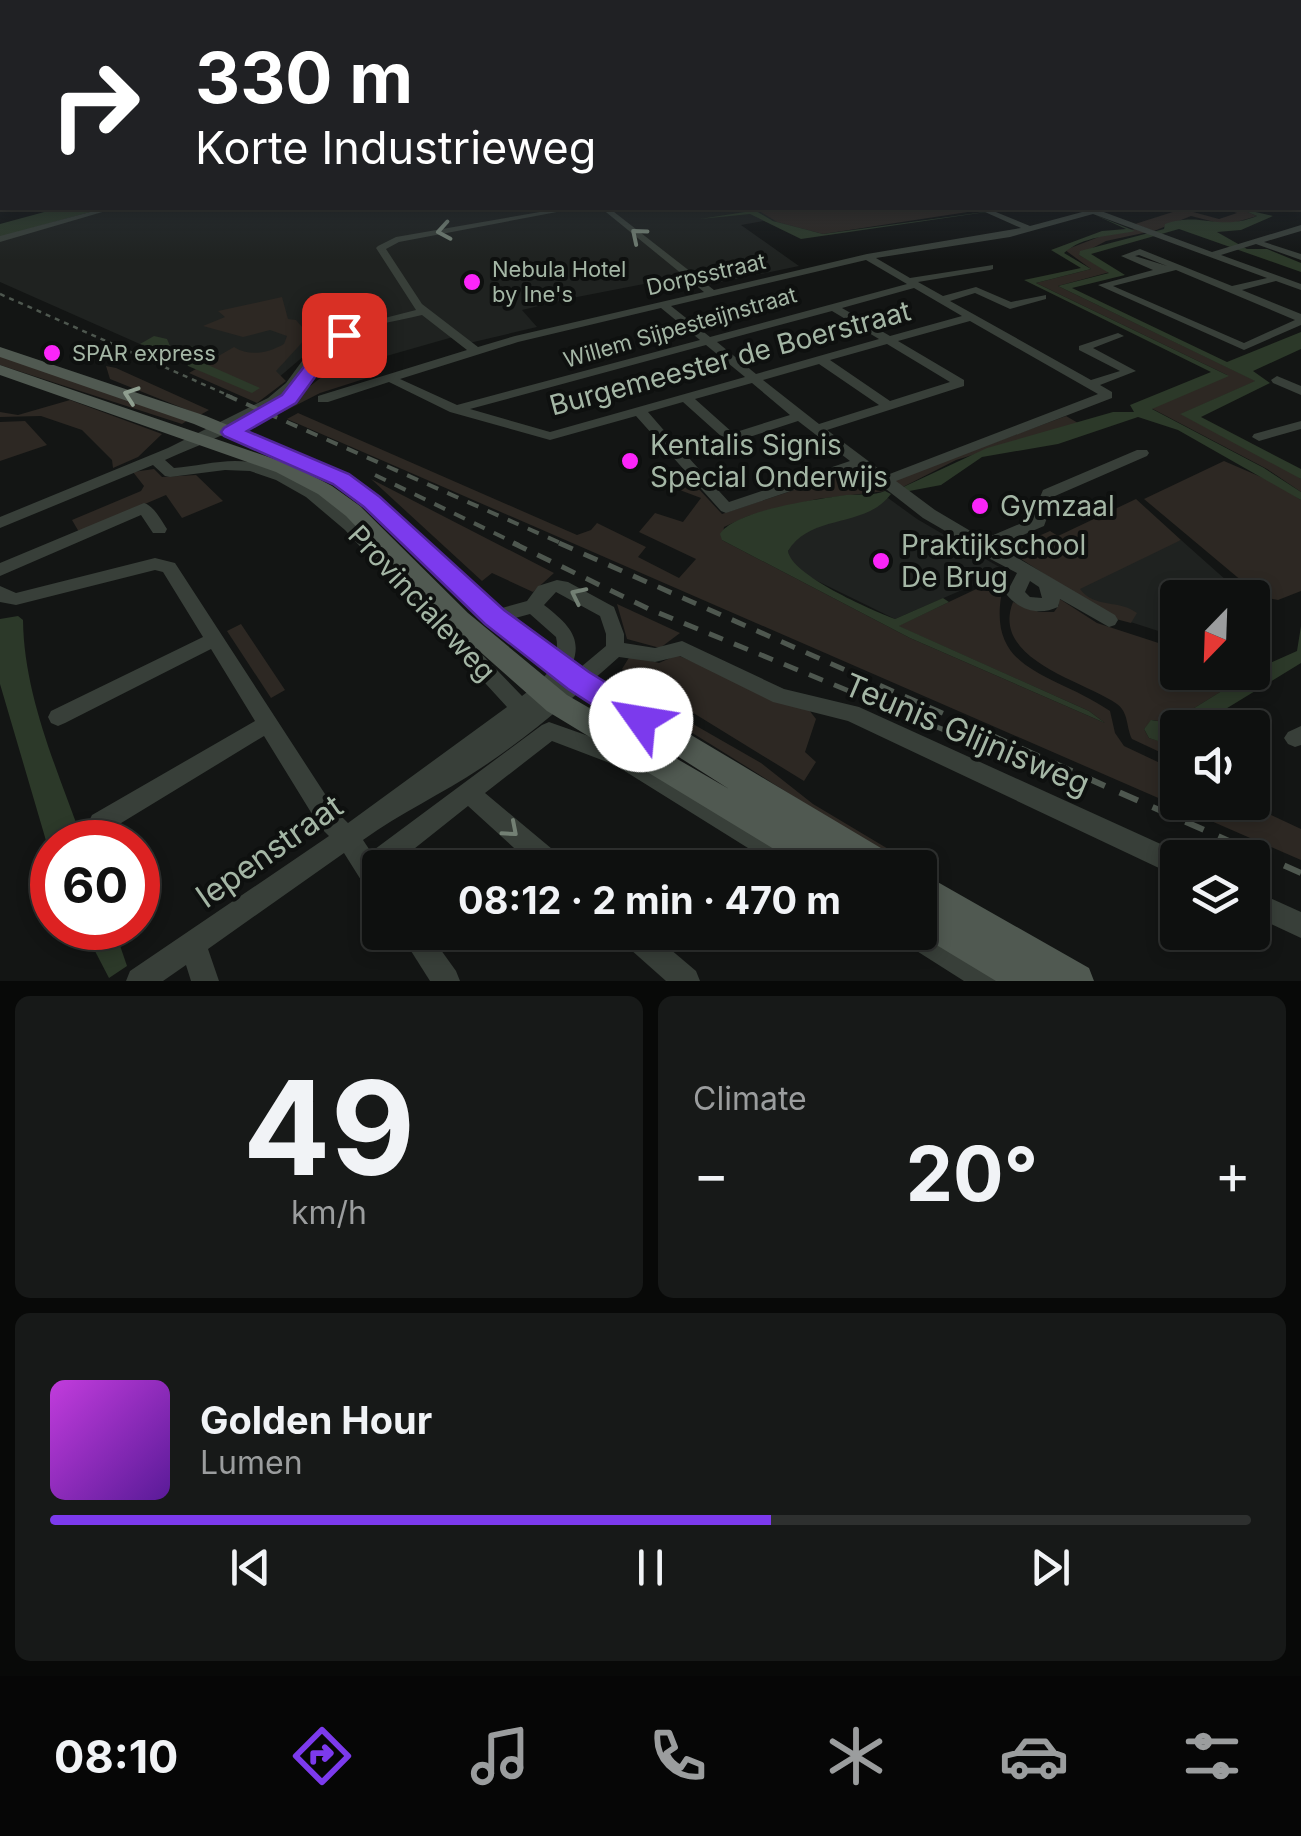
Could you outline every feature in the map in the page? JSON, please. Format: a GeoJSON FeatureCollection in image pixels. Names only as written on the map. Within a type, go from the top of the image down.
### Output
{"type":"FeatureCollection","features":[{"type":"Feature","properties":{"kind":"main road","name":"Provincialeweg"},"geometry":{"type":"LineString","coordinates":[[0,352],[341,479],[372,502],[494,617],[560,687],[853,850]]}},
{"type":"Feature","properties":{"kind":"main road","name":"Provincialeweg"},"geometry":{"type":"LineString","coordinates":[[0,370],[217,436],[298,474],[340,500],[459,618],[809,850]]}},
{"type":"Feature","properties":{"kind":"main road"},"geometry":{"type":"LineString","coordinates":[[937,898],[1076,981]]}},
{"type":"Feature","properties":{"kind":"main road"},"geometry":{"type":"LineString","coordinates":[[937,926],[1030,981]]}},
{"type":"Feature","properties":{"kind":"street"},"geometry":{"type":"LineString","coordinates":[[0,239],[105,210]]}},
{"type":"Feature","properties":{"kind":"street"},"geometry":{"type":"LineString","coordinates":[[476,352],[427,313],[383,252],[384,245],[564,210]]}},
{"type":"Feature","properties":{"kind":"street"},"geometry":{"type":"LineString","coordinates":[[607,210],[712,293]]}},
{"type":"Feature","properties":{"kind":"street"},"geometry":{"type":"LineString","coordinates":[[984,210],[1030,228]]}},
{"type":"Feature","properties":{"kind":"street","name":"Dorpsstraat"},"geometry":{"type":"LineString","coordinates":[[322,399],[476,352],[663,304],[867,258],[1030,228],[1094,210]]}},
{"type":"Feature","properties":{"kind":"street"},"geometry":{"type":"LineString","coordinates":[[1100,210],[1301,286]]}},
{"type":"Feature","properties":{"kind":"street"},"geometry":{"type":"LineString","coordinates":[[1214,254],[1301,228]]}},
{"type":"Feature","properties":{"kind":"street"},"geometry":{"type":"LineString","coordinates":[[1259,243],[1301,257]]}},
{"type":"Feature","properties":{"kind":"street"},"geometry":{"type":"LineString","coordinates":[[867,258],[1108,395],[883,481]]}},
{"type":"Feature","properties":{"kind":"street","name":"Willem Sijpesteijnstraat"},"geometry":{"type":"LineString","coordinates":[[456,409],[911,283],[990,267]]}},
{"type":"Feature","properties":{"kind":"street"},"geometry":{"type":"LineString","coordinates":[[1168,269],[1301,319],[1244,347],[1103,285],[1168,269]]}},
{"type":"Feature","properties":{"kind":"street"},"geometry":{"type":"LineString","coordinates":[[1230,290],[1277,278]]}},
{"type":"Feature","properties":{"kind":"street"},"geometry":{"type":"LineString","coordinates":[[941,300],[976,290],[1010,306],[1042,297]]}},
{"type":"Feature","properties":{"kind":"street"},"geometry":{"type":"LineString","coordinates":[[663,304],[883,481],[1025,574],[1015,594],[1026,602],[1052,602],[1048,588],[1109,620]]}},
{"type":"Feature","properties":{"kind":"street"},"geometry":{"type":"LineString","coordinates":[[817,429],[960,382],[832,306]]}},
{"type":"Feature","properties":{"kind":"street"},"geometry":{"type":"LineString","coordinates":[[0,524],[109,475],[157,461],[217,436],[295,394],[338,338],[427,313]]}},
{"type":"Feature","properties":{"kind":"street","name":"Burgemeester de Boerstraat"},"geometry":{"type":"LineString","coordinates":[[391,378],[456,409],[550,436],[971,317]]}},
{"type":"Feature","properties":{"kind":"street"},"geometry":{"type":"LineString","coordinates":[[1090,385],[1130,371],[1083,348],[1118,336]]}},
{"type":"Feature","properties":{"kind":"street"},"geometry":{"type":"LineString","coordinates":[[822,360],[889,406]]}},
{"type":"Feature","properties":{"kind":"street"},"geometry":{"type":"LineString","coordinates":[[1277,380],[1301,391]]}},
{"type":"Feature","properties":{"kind":"street"},"geometry":{"type":"LineString","coordinates":[[687,399],[731,438]]}},
{"type":"Feature","properties":{"kind":"street"},"geometry":{"type":"LineString","coordinates":[[640,412],[726,508],[859,462]]}},
{"type":"Feature","properties":{"kind":"street"},"geometry":{"type":"LineString","coordinates":[[679,455],[800,416]]}},
{"type":"Feature","properties":{"kind":"street"},"geometry":{"type":"LineString","coordinates":[[1259,437],[1297,430]]}},
{"type":"Feature","properties":{"kind":"street"},"geometry":{"type":"LineString","coordinates":[[981,547],[1038,522],[1048,493],[1142,453]]}},
{"type":"Feature","properties":{"kind":"street","name":"Provincialeweg"},"geometry":{"type":"LineString","coordinates":[[157,461],[170,473],[224,465],[257,468],[320,499],[560,687]]}},
{"type":"Feature","properties":{"kind":"street"},"geometry":{"type":"LineString","coordinates":[[0,570],[144,508],[159,529]]}},
{"type":"Feature","properties":{"kind":"street"},"geometry":{"type":"LineString","coordinates":[[0,592],[8,599],[16,599],[164,564],[328,819],[346,836],[362,860]]}},
{"type":"Feature","properties":{"kind":"street","name":"Provincialeweg"},"geometry":{"type":"LineString","coordinates":[[494,617],[534,606],[542,592],[555,585],[608,612],[616,634],[615,649]]}},
{"type":"Feature","properties":{"kind":"street"},"geometry":{"type":"LineString","coordinates":[[534,606],[564,636],[560,687]]}},
{"type":"Feature","properties":{"kind":"street"},"geometry":{"type":"LineString","coordinates":[[58,718],[215,638]]}},
{"type":"Feature","properties":{"kind":"street","name":"Teunis Glijnisweg"},"geometry":{"type":"LineString","coordinates":[[615,649],[655,656],[682,648],[780,696],[852,713],[1160,857]]}},
{"type":"Feature","properties":{"kind":"street"},"geometry":{"type":"LineString","coordinates":[[560,687],[615,649]]}},
{"type":"Feature","properties":{"kind":"street","name":"Iepenstraat"},"geometry":{"type":"LineString","coordinates":[[386,810],[433,789],[560,687]]}},
{"type":"Feature","properties":{"kind":"street","name":"Iepenstraat"},"geometry":{"type":"LineString","coordinates":[[140,981],[386,810],[421,780],[560,687]]}},
{"type":"Feature","properties":{"kind":"street"},"geometry":{"type":"LineString","coordinates":[[105,820],[269,724]]}},
{"type":"Feature","properties":{"kind":"street"},"geometry":{"type":"LineString","coordinates":[[401,850],[428,823],[540,734],[557,731],[623,758],[774,850]]}},
{"type":"Feature","properties":{"kind":"street"},"geometry":{"type":"LineString","coordinates":[[428,823],[433,789]]}},
{"type":"Feature","properties":{"kind":"street"},"geometry":{"type":"LineString","coordinates":[[468,792],[534,850]]}},
{"type":"Feature","properties":{"kind":"street"},"geometry":{"type":"LineString","coordinates":[[1270,910],[1301,925]]}},
{"type":"Feature","properties":{"kind":"street"},"geometry":{"type":"LineString","coordinates":[[193,944],[205,981]]}},
{"type":"Feature","properties":{"kind":"street"},"geometry":{"type":"LineString","coordinates":[[937,949],[989,981]]}},
{"type":"Feature","properties":{"kind":"street"},"geometry":{"type":"LineString","coordinates":[[424,950],[446,981]]}},
{"type":"Feature","properties":{"kind":"street"},"geometry":{"type":"LineString","coordinates":[[651,950],[686,981]]}},
{"type":"Feature","properties":{"kind":"shaded area"},"geometry":{"type":"Polygon","coordinates":[[[52,210],[98,210],[0,237],[0,224],[52,210]]]}},
{"type":"Feature","properties":{"kind":"shaded area"},"geometry":{"type":"Polygon","coordinates":[[[108,210],[934,210],[803,232],[770,220],[741,225],[799,266],[702,286],[685,276],[572,298],[522,310],[537,327],[465,344],[453,337],[355,365],[319,343],[257,396],[0,282],[0,240],[108,210]]]}},
{"type":"Feature","properties":{"kind":"shaded area"},"geometry":{"type":"Polygon","coordinates":[[[742,210],[754,210],[773,221],[823,234],[1000,210],[801,239],[750,214],[700,219],[745,212],[742,210]]]}},
{"type":"Feature","properties":{"kind":"shaded area"},"geometry":{"type":"Polygon","coordinates":[[[757,210],[981,210],[823,234],[777,222],[757,210]]]}},
{"type":"Feature","properties":{"kind":"shaded area"},"geometry":{"type":"Polygon","coordinates":[[[1179,210],[1219,219],[1237,213],[1228,210],[1257,216],[1226,225],[1191,216],[1154,231],[1135,224],[1179,210]]]}},
{"type":"Feature","properties":{"kind":"shaded area"},"geometry":{"type":"Polygon","coordinates":[[[1243,210],[1273,216],[1241,230],[1217,232],[1247,249],[1267,249],[1301,263],[1301,272],[1179,229],[1091,254],[1125,275],[1072,288],[1227,362],[1301,332],[1301,349],[1253,371],[1270,383],[1201,417],[1301,469],[1301,479],[1180,414],[1255,381],[1058,286],[1109,273],[1079,255],[1080,251],[1164,229],[1165,224],[1178,221],[1231,222],[1257,216],[1243,210]]]}},
{"type":"Feature","properties":{"kind":"shaded area"},"geometry":{"type":"Polygon","coordinates":[[[1095,215],[1135,231],[1072,247],[1064,253],[1091,269],[1036,283],[1229,376],[1152,409],[1264,468],[1301,492],[1301,500],[1178,430],[1138,417],[1058,444],[982,457],[941,485],[904,492],[899,489],[987,448],[1113,412],[1134,412],[1130,405],[1211,372],[1024,280],[1081,268],[1051,250],[1102,231],[1126,229],[1095,215]]]}},
{"type":"Feature","properties":{"kind":"shaded area"},"geometry":{"type":"Polygon","coordinates":[[[1135,229],[1148,232],[1106,241],[1079,255],[1110,272],[1058,286],[1256,381],[1181,414],[1291,472],[1301,479],[1301,492],[1267,469],[1151,408],[1227,375],[1036,283],[1091,269],[1065,250],[1104,235],[1135,229]]]}},
{"type":"Feature","properties":{"kind":"shaded area"},"geometry":{"type":"Polygon","coordinates":[[[282,297],[288,319],[296,320],[309,335],[276,371],[286,381],[257,403],[189,373],[234,347],[259,353],[284,344],[287,336],[270,330],[243,337],[203,326],[225,317],[218,311],[282,297]]]}},
{"type":"Feature","properties":{"kind":"shaded area"},"geometry":{"type":"Polygon","coordinates":[[[154,336],[167,339],[170,346],[206,347],[208,365],[260,388],[252,393],[188,366],[183,354],[140,344],[154,336]]]}},
{"type":"Feature","properties":{"kind":"shaded area"},"geometry":{"type":"Polygon","coordinates":[[[338,341],[344,354],[351,353],[367,378],[320,393],[281,413],[277,411],[335,367],[328,363],[338,341]]]}},
{"type":"Feature","properties":{"kind":"shaded area"},"geometry":{"type":"Polygon","coordinates":[[[0,355],[188,420],[182,424],[0,365],[0,355]]]}},
{"type":"Feature","properties":{"kind":"shaded area"},"geometry":{"type":"Polygon","coordinates":[[[106,366],[209,410],[200,415],[110,379],[106,366]]]}},
{"type":"Feature","properties":{"kind":"shaded area"},"geometry":{"type":"Polygon","coordinates":[[[70,400],[162,434],[138,457],[113,468],[112,460],[82,430],[41,416],[0,417],[0,412],[18,415],[70,400]]]}},
{"type":"Feature","properties":{"kind":"shaded area"},"geometry":{"type":"Polygon","coordinates":[[[298,413],[577,535],[597,523],[646,547],[638,557],[679,578],[696,559],[639,532],[655,513],[683,522],[701,498],[669,486],[683,472],[722,514],[857,469],[885,491],[817,499],[748,516],[724,527],[722,540],[910,638],[1105,723],[1089,711],[898,626],[1006,575],[1000,607],[1002,632],[1010,650],[1042,675],[1110,711],[1115,733],[1124,746],[1160,763],[1160,799],[287,419],[298,413]]]}},
{"type":"Feature","properties":{"kind":"shaded area"},"geometry":{"type":"Polygon","coordinates":[[[1066,416],[1078,423],[956,460],[899,489],[893,480],[1066,416]]]}},
{"type":"Feature","properties":{"kind":"shaded area"},"geometry":{"type":"Polygon","coordinates":[[[25,421],[47,445],[0,461],[0,422],[25,421]]]}},
{"type":"Feature","properties":{"kind":"shaded area"},"geometry":{"type":"Polygon","coordinates":[[[1224,461],[1277,484],[1301,500],[1301,591],[1278,600],[1270,599],[1270,580],[1241,580],[1144,499],[1224,461]]]}},
{"type":"Feature","properties":{"kind":"shaded area"},"geometry":{"type":"Polygon","coordinates":[[[154,469],[162,477],[196,475],[223,501],[182,518],[166,495],[79,532],[72,520],[141,491],[144,486],[133,472],[154,469]]]}},
{"type":"Feature","properties":{"kind":"shaded area"},"geometry":{"type":"Polygon","coordinates":[[[371,479],[554,573],[533,592],[492,573],[482,581],[371,479]]]}},
{"type":"Feature","properties":{"kind":"shaded area"},"geometry":{"type":"Polygon","coordinates":[[[885,491],[891,494],[880,505],[798,539],[788,551],[792,560],[834,591],[895,619],[943,598],[949,602],[899,626],[1089,711],[1105,723],[910,638],[722,540],[720,534],[742,518],[778,507],[885,491]]]}},
{"type":"Feature","properties":{"kind":"shaded area"},"geometry":{"type":"Polygon","coordinates":[[[888,498],[1006,571],[895,619],[805,575],[789,560],[788,551],[797,536],[808,529],[865,512],[888,498]]]}},
{"type":"Feature","properties":{"kind":"shaded area"},"geometry":{"type":"Polygon","coordinates":[[[1136,499],[1181,540],[1080,589],[1100,602],[1137,613],[1131,623],[1112,618],[1007,550],[1050,531],[1058,536],[1136,499]]]}},
{"type":"Feature","properties":{"kind":"shaded area"},"geometry":{"type":"Polygon","coordinates":[[[1181,540],[1226,580],[1160,580],[1160,632],[1115,617],[1061,587],[1121,560],[1181,540]]]}},
{"type":"Feature","properties":{"kind":"shaded area"},"geometry":{"type":"Polygon","coordinates":[[[1055,596],[1097,623],[1160,643],[1160,690],[1224,690],[1191,710],[1160,710],[1160,721],[1152,720],[1144,729],[1149,738],[1160,741],[1160,752],[1132,739],[1117,704],[1044,666],[1015,639],[1010,622],[1013,602],[1039,612],[1054,612],[1059,605],[1055,596]]]}},
{"type":"Feature","properties":{"kind":"shaded area"},"geometry":{"type":"Polygon","coordinates":[[[617,604],[680,633],[660,648],[627,639],[617,604]]]}},
{"type":"Feature","properties":{"kind":"shaded area"},"geometry":{"type":"Polygon","coordinates":[[[18,616],[23,620],[36,705],[75,820],[40,820],[0,684],[0,619],[18,616]]]}},
{"type":"Feature","properties":{"kind":"shaded area"},"geometry":{"type":"Polygon","coordinates":[[[241,624],[285,690],[271,698],[227,631],[241,624]]]}},
{"type":"Feature","properties":{"kind":"shaded area"},"geometry":{"type":"Polygon","coordinates":[[[1301,626],[1301,663],[1270,682],[1270,663],[1297,651],[1301,626]]]}},
{"type":"Feature","properties":{"kind":"shaded area"},"geometry":{"type":"Polygon","coordinates":[[[677,655],[809,710],[816,719],[805,752],[816,762],[804,781],[622,669],[630,656],[659,663],[677,655]]]}},
{"type":"Feature","properties":{"kind":"shaded area"},"geometry":{"type":"Polygon","coordinates":[[[632,689],[761,763],[813,804],[890,850],[880,850],[628,694],[632,689]]]}},
{"type":"Feature","properties":{"kind":"shaded area"},"geometry":{"type":"Polygon","coordinates":[[[1223,690],[1257,690],[1224,710],[1191,710],[1223,690]]]}},
{"type":"Feature","properties":{"kind":"shaded area"},"geometry":{"type":"Polygon","coordinates":[[[1151,720],[1160,721],[1160,742],[1149,738],[1144,729],[1151,720]]]}},
{"type":"Feature","properties":{"kind":"shaded area"},"geometry":{"type":"Polygon","coordinates":[[[1270,815],[1301,829],[1301,860],[1270,847],[1270,840],[1255,840],[1209,820],[1270,820],[1270,815]]]}},
{"type":"Feature","properties":{"kind":"shaded area"},"geometry":{"type":"Polygon","coordinates":[[[94,950],[122,950],[127,966],[109,978],[94,950]]]}},
{"type":"Feature","properties":{"kind":"railway"},"geometry":{"type":"LineString","coordinates":[[0,294],[232,397]]}},
{"type":"Feature","properties":{"kind":"railway"},"geometry":{"type":"LineString","coordinates":[[226,395],[565,545]]}},
{"type":"Feature","properties":{"kind":"railway"},"geometry":{"type":"LineString","coordinates":[[375,475],[519,545]]}},
{"type":"Feature","properties":{"kind":"railway"},"geometry":{"type":"LineString","coordinates":[[513,543],[649,609],[959,736],[953,734]]}},
{"type":"Feature","properties":{"kind":"railway"},"geometry":{"type":"LineString","coordinates":[[559,543],[994,736]]}},
{"type":"Feature","properties":{"kind":"railway"},"geometry":{"type":"LineString","coordinates":[[988,734],[1301,873]]}},
{"type":"Feature","properties":{"kind":"place","name":"Nebula Hotel by Ine's"},"geometry":{"type":"Point","coordinates":[472,282]}},
{"type":"Feature","properties":{"kind":"place","name":"SPAR express"},"geometry":{"type":"Point","coordinates":[52,353]}},
{"type":"Feature","properties":{"kind":"place","name":"Kentalis Signis Special Onderwijs"},"geometry":{"type":"Point","coordinates":[630,461]}},
{"type":"Feature","properties":{"kind":"place","name":"Gymzaal"},"geometry":{"type":"Point","coordinates":[980,506]}},
{"type":"Feature","properties":{"kind":"place","name":"Praktijkschool De Brug"},"geometry":{"type":"Point","coordinates":[881,561]}},
{"type":"Feature","properties":{"kind":"route"},"geometry":{"type":"LineString","coordinates":[[344,335],[330,344],[289,399],[232,432],[341,479],[372,502],[494,617],[578,680],[641,720]]}}]}
